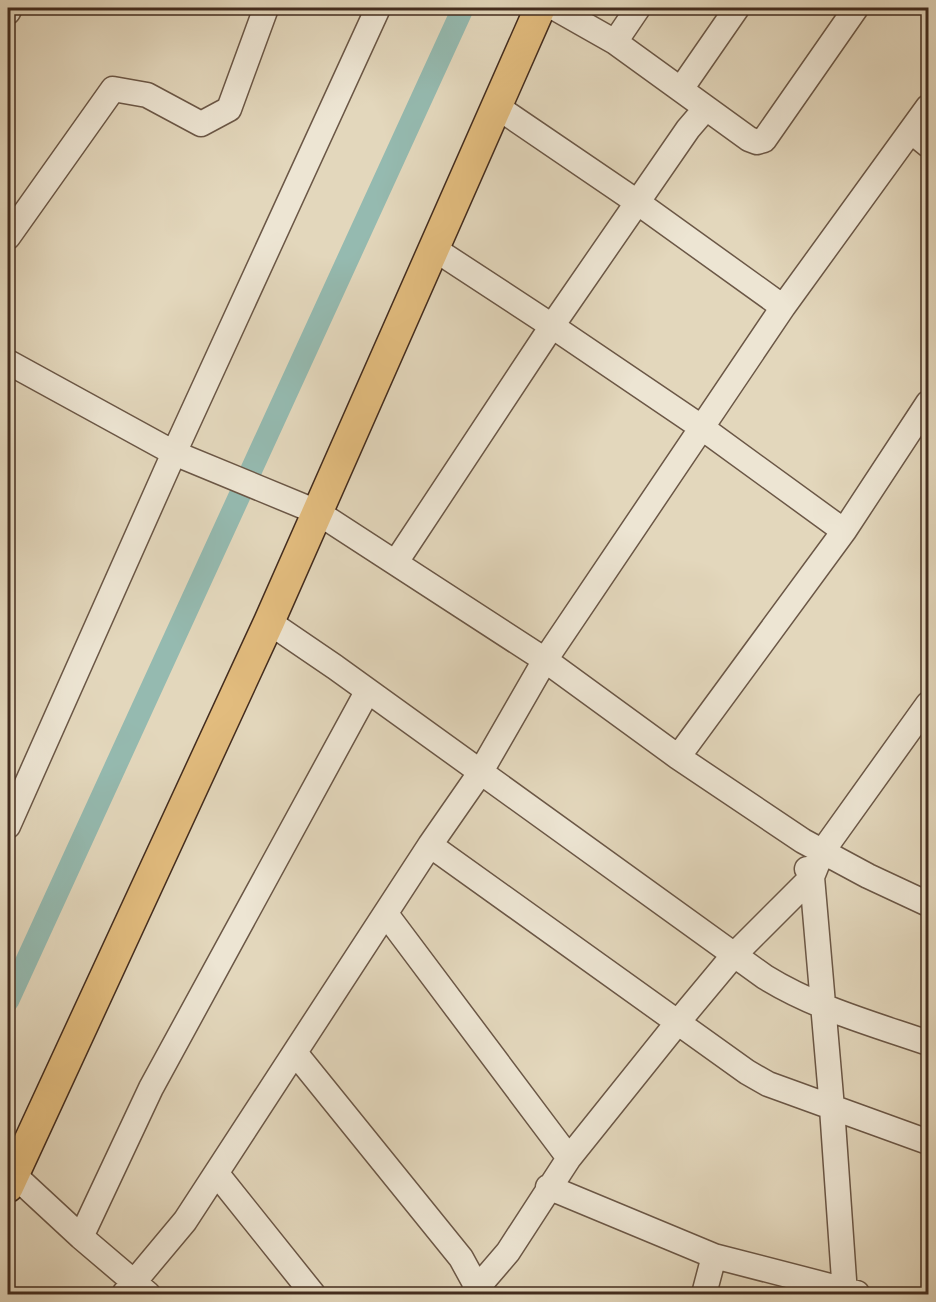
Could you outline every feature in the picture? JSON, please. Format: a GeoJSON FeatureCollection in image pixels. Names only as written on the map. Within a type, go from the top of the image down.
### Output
{"type":"FeatureCollection","features":[{"type":"Feature","properties":{"kind":"main road"},"geometry":{"type":"LineString","coordinates":[[10,1180],[269,622],[540,8]]}},
{"type":"Feature","properties":{"kind":"street"},"geometry":{"type":"LineString","coordinates":[[8,12],[10,8]]}},
{"type":"Feature","properties":{"kind":"street"},"geometry":{"type":"LineString","coordinates":[[8,237],[112,89],[147,95],[201,124],[229,109],[266,8]]}},
{"type":"Feature","properties":{"kind":"street"},"geometry":{"type":"LineString","coordinates":[[8,826],[183,457],[378,8]]}},
{"type":"Feature","properties":{"kind":"street"},"geometry":{"type":"LineString","coordinates":[[555,8],[615,42],[749,139],[757,142],[764,140],[856,8]]}},
{"type":"Feature","properties":{"kind":"street"},"geometry":{"type":"LineString","coordinates":[[615,42],[638,8]]}},
{"type":"Feature","properties":{"kind":"street"},"geometry":{"type":"LineString","coordinates":[[681,89],[737,8]]}},
{"type":"Feature","properties":{"kind":"street"},"geometry":{"type":"LineString","coordinates":[[496,106],[637,202],[783,307]]}},
{"type":"Feature","properties":{"kind":"street"},"geometry":{"type":"LineString","coordinates":[[10,1180],[81,1237],[135,1290],[185,1221],[296,1054],[430,845],[480,773],[545,660],[701,427],[783,307],[920,138],[928,107]]}},
{"type":"Feature","properties":{"kind":"street"},"geometry":{"type":"LineString","coordinates":[[396,562],[552,326],[688,129],[706,108]]}},
{"type":"Feature","properties":{"kind":"street"},"geometry":{"type":"LineString","coordinates":[[433,248],[701,427],[844,531]]}},
{"type":"Feature","properties":{"kind":"street"},"geometry":{"type":"LineString","coordinates":[[8,362],[183,457],[317,512],[545,660],[678,757],[822,852],[928,903]]}},
{"type":"Feature","properties":{"kind":"street"},"geometry":{"type":"LineString","coordinates":[[678,757],[844,531],[928,403]]}},
{"type":"Feature","properties":{"kind":"street"},"geometry":{"type":"LineString","coordinates":[[269,622],[335,667],[733,956],[791,993],[823,1007],[928,1043]]}},
{"type":"Feature","properties":{"kind":"street"},"geometry":{"type":"LineString","coordinates":[[81,1237],[151,1088],[367,692]]}},
{"type":"Feature","properties":{"kind":"street"},"geometry":{"type":"LineString","coordinates":[[296,1054],[461,1258],[476,1293],[508,1252],[568,1158],[733,956],[812,877],[822,852],[928,704]]}},
{"type":"Feature","properties":{"kind":"street"},"geometry":{"type":"LineString","coordinates":[[548,1187],[714,1256],[840,1292],[832,1108],[812,877],[774,821]]}},
{"type":"Feature","properties":{"kind":"street"},"geometry":{"type":"LineString","coordinates":[[430,845],[747,1072],[768,1083],[832,1108],[928,1142]]}},
{"type":"Feature","properties":{"kind":"street"},"geometry":{"type":"LineString","coordinates":[[386,914],[568,1158]]}},
{"type":"Feature","properties":{"kind":"street"},"geometry":{"type":"LineString","coordinates":[[217,1174],[313,1294]]}},
{"type":"Feature","properties":{"kind":"street"},"geometry":{"type":"LineString","coordinates":[[704,1294],[714,1256]]}},
{"type":"Feature","properties":{"kind":"waterway"},"geometry":{"type":"LineString","coordinates":[[8,1001],[463,8]]}}]}
